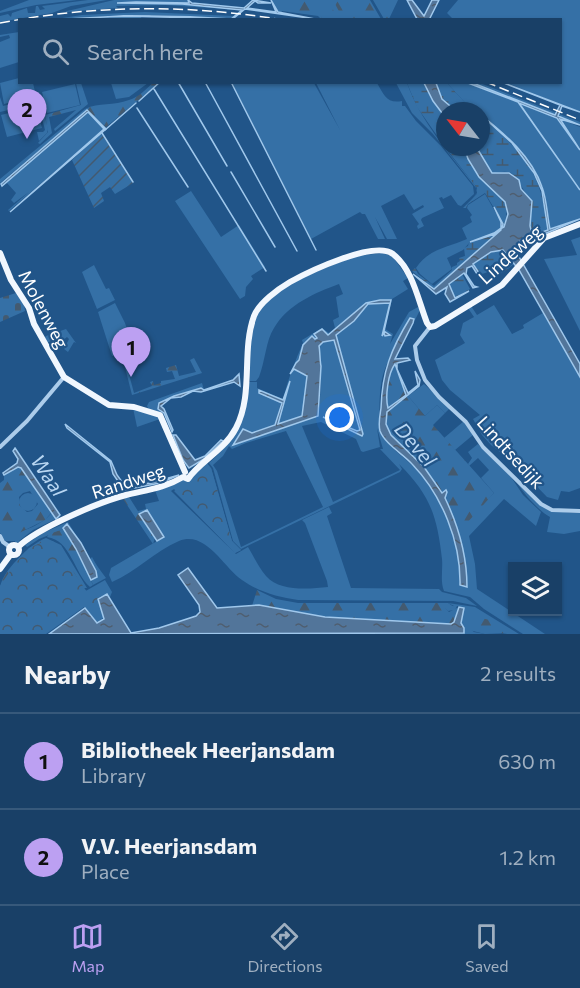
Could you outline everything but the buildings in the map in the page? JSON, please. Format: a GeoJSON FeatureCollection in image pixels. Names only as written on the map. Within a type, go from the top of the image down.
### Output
{"type":"FeatureCollection","features":[{"type":"Feature","properties":{"kind":"main road","name":"Lindeweg"},"geometry":{"type":"LineString","coordinates":[[430,327],[437,326],[498,289],[544,238],[580,224]]}},
{"type":"Feature","properties":{"kind":"main road","name":"Randweg"},"geometry":{"type":"LineString","coordinates":[[10,551],[14,545],[18,547],[42,530],[90,509],[119,497],[165,486],[218,453],[237,427],[245,400],[247,350],[254,315],[272,296],[290,282],[351,255],[382,251],[394,255],[414,286],[430,327]]}},
{"type":"Feature","properties":{"kind":"main road","name":"Molenweg"},"geometry":{"type":"LineString","coordinates":[[0,253],[11,280],[29,308],[34,324],[64,377]]}},
{"type":"Feature","properties":{"kind":"main road"},"geometry":{"type":"LineString","coordinates":[[64,377],[105,404],[157,413],[162,417],[186,474]]}},
{"type":"Feature","properties":{"kind":"main road"},"geometry":{"type":"LineString","coordinates":[[0,568],[10,551]]}},
{"type":"Feature","properties":{"kind":"street","name":"Lindtsedijk"},"geometry":{"type":"LineString","coordinates":[[430,327],[416,344],[415,352],[423,375],[432,390],[466,422],[483,447],[541,504],[552,510],[580,511]]}},
{"type":"Feature","properties":{"kind":"street"},"geometry":{"type":"LineString","coordinates":[[0,447],[27,421],[64,377]]}},
{"type":"Feature","properties":{"kind":"street"},"geometry":{"type":"LineString","coordinates":[[0,537],[10,551]]}},
{"type":"Feature","properties":{"kind":"green space"},"geometry":{"type":"Polygon","coordinates":[[[29,0],[77,0],[36,5],[0,13],[0,11],[29,0]]]}},
{"type":"Feature","properties":{"kind":"green space"},"geometry":{"type":"Polygon","coordinates":[[[107,0],[0,22],[0,16],[8,14],[11,17],[12,13],[27,8],[28,13],[35,13],[36,6],[40,10],[45,9],[42,6],[107,0]]]}},
{"type":"Feature","properties":{"kind":"green space"},"geometry":{"type":"Polygon","coordinates":[[[114,0],[188,0],[189,3],[117,3],[182,4],[242,10],[165,5],[116,6],[118,8],[63,12],[114,0]]]}},
{"type":"Feature","properties":{"kind":"green space"},"geometry":{"type":"Polygon","coordinates":[[[271,0],[370,0],[380,18],[320,18],[278,12],[271,0]]]}},
{"type":"Feature","properties":{"kind":"green space"},"geometry":{"type":"Polygon","coordinates":[[[273,0],[307,0],[314,14],[281,10],[273,0]]]}},
{"type":"Feature","properties":{"kind":"green space"},"geometry":{"type":"Polygon","coordinates":[[[312,0],[328,0],[337,18],[322,18],[312,0]]]}},
{"type":"Feature","properties":{"kind":"green space"},"geometry":{"type":"Polygon","coordinates":[[[333,0],[347,0],[357,18],[342,18],[333,0]]]}},
{"type":"Feature","properties":{"kind":"green space"},"geometry":{"type":"Polygon","coordinates":[[[352,0],[368,0],[378,18],[362,18],[352,0]]]}},
{"type":"Feature","properties":{"kind":"green space"},"geometry":{"type":"Polygon","coordinates":[[[373,0],[398,0],[389,18],[383,18],[373,0]]]}},
{"type":"Feature","properties":{"kind":"green space"},"geometry":{"type":"Polygon","coordinates":[[[458,0],[580,0],[580,112],[510,84],[562,84],[562,18],[452,18],[447,13],[458,0]]]}},
{"type":"Feature","properties":{"kind":"green space"},"geometry":{"type":"Polygon","coordinates":[[[145,12],[234,16],[213,18],[144,15],[92,17],[140,16],[141,18],[62,18],[145,12]]]}},
{"type":"Feature","properties":{"kind":"green space"},"geometry":{"type":"Polygon","coordinates":[[[18,32],[18,62],[0,68],[0,42],[10,38],[9,35],[0,37],[0,35],[18,32]]]}},
{"type":"Feature","properties":{"kind":"green space"},"geometry":{"type":"Polygon","coordinates":[[[18,78],[18,84],[33,84],[36,96],[4,104],[0,83],[18,78]]]}},
{"type":"Feature","properties":{"kind":"green space"},"geometry":{"type":"Polygon","coordinates":[[[75,84],[80,105],[47,113],[42,92],[75,84]]]}},
{"type":"Feature","properties":{"kind":"green space"},"geometry":{"type":"Polygon","coordinates":[[[76,84],[81,84],[88,104],[55,131],[54,129],[76,110],[49,117],[52,133],[40,144],[38,143],[48,132],[45,115],[81,105],[76,84]]]}},
{"type":"Feature","properties":{"kind":"green space"},"geometry":{"type":"Polygon","coordinates":[[[112,84],[147,84],[129,97],[116,99],[112,84]]]}},
{"type":"Feature","properties":{"kind":"green space"},"geometry":{"type":"Polygon","coordinates":[[[152,84],[158,84],[106,127],[87,110],[0,183],[0,179],[85,109],[96,105],[123,102],[142,93],[152,84]]]}},
{"type":"Feature","properties":{"kind":"green space"},"geometry":{"type":"Polygon","coordinates":[[[233,84],[315,84],[340,130],[317,84],[378,84],[389,100],[402,101],[402,106],[405,106],[436,141],[436,156],[449,156],[473,186],[474,194],[461,206],[451,195],[443,199],[439,198],[444,208],[422,218],[424,226],[418,229],[419,224],[412,214],[424,207],[423,205],[414,210],[404,194],[381,206],[397,239],[387,239],[375,217],[385,239],[378,239],[365,214],[360,212],[311,239],[233,84]]]}},
{"type":"Feature","properties":{"kind":"green space"},"geometry":{"type":"Polygon","coordinates":[[[397,84],[407,84],[436,138],[412,113],[397,84]]]}},
{"type":"Feature","properties":{"kind":"green space"},"geometry":{"type":"Polygon","coordinates":[[[407,84],[424,84],[436,105],[436,134],[417,107],[407,84]]]}},
{"type":"Feature","properties":{"kind":"green space"},"geometry":{"type":"Polygon","coordinates":[[[436,84],[448,84],[464,102],[446,102],[440,95],[436,84]]]}},
{"type":"Feature","properties":{"kind":"green space"},"geometry":{"type":"Polygon","coordinates":[[[448,84],[471,84],[556,117],[559,121],[560,119],[580,127],[580,148],[564,128],[580,150],[580,219],[550,229],[542,186],[533,168],[514,144],[491,123],[492,126],[490,124],[490,102],[464,102],[448,84]]]}},
{"type":"Feature","properties":{"kind":"green space"},"geometry":{"type":"Polygon","coordinates":[[[476,84],[483,84],[580,122],[580,125],[476,84]]]}},
{"type":"Feature","properties":{"kind":"green space"},"geometry":{"type":"Polygon","coordinates":[[[0,97],[3,106],[40,97],[47,133],[39,141],[37,132],[45,130],[38,103],[0,112],[0,97]]]}},
{"type":"Feature","properties":{"kind":"green space"},"geometry":{"type":"Polygon","coordinates":[[[36,106],[42,128],[7,137],[1,115],[36,106]]]}},
{"type":"Feature","properties":{"kind":"green space"},"geometry":{"type":"Polygon","coordinates":[[[88,112],[104,129],[9,211],[29,192],[14,203],[11,200],[16,193],[7,183],[2,186],[88,112]]]}},
{"type":"Feature","properties":{"kind":"green space"},"geometry":{"type":"Polygon","coordinates":[[[490,125],[509,142],[529,166],[541,194],[548,231],[532,234],[530,226],[532,205],[513,175],[509,172],[492,173],[482,156],[490,156],[490,125]]]}},
{"type":"Feature","properties":{"kind":"green space"},"geometry":{"type":"Polygon","coordinates":[[[101,133],[133,183],[115,194],[110,187],[101,193],[104,201],[94,208],[72,160],[101,133]]]}},
{"type":"Feature","properties":{"kind":"green space"},"geometry":{"type":"Polygon","coordinates":[[[451,156],[475,185],[478,193],[472,199],[477,193],[476,188],[451,156]]]}},
{"type":"Feature","properties":{"kind":"green space"},"geometry":{"type":"Polygon","coordinates":[[[452,156],[468,156],[476,172],[501,198],[506,211],[506,219],[502,228],[500,218],[485,193],[463,208],[477,194],[477,188],[452,156]]]}},
{"type":"Feature","properties":{"kind":"green space"},"geometry":{"type":"Polygon","coordinates":[[[191,191],[221,237],[239,225],[265,267],[251,276],[253,279],[246,287],[245,296],[240,299],[175,201],[191,191]]]}},
{"type":"Feature","properties":{"kind":"green space"},"geometry":{"type":"Polygon","coordinates":[[[485,194],[500,220],[501,228],[470,242],[463,250],[447,258],[452,269],[432,284],[416,268],[426,257],[439,249],[467,239],[462,228],[472,222],[468,205],[485,194]]]}},
{"type":"Feature","properties":{"kind":"green space"},"geometry":{"type":"Polygon","coordinates":[[[501,229],[434,289],[412,271],[415,268],[418,274],[434,286],[452,270],[452,267],[457,265],[459,258],[465,256],[464,248],[469,242],[494,235],[501,229]]]}},
{"type":"Feature","properties":{"kind":"green space"},"geometry":{"type":"Polygon","coordinates":[[[580,237],[580,331],[544,259],[577,255],[571,240],[580,237]]]}},
{"type":"Feature","properties":{"kind":"green space"},"geometry":{"type":"Polygon","coordinates":[[[499,250],[505,251],[514,264],[495,276],[488,272],[479,275],[473,264],[499,250]]]}},
{"type":"Feature","properties":{"kind":"green space"},"geometry":{"type":"Polygon","coordinates":[[[383,253],[393,257],[408,278],[403,281],[408,289],[392,299],[385,329],[393,334],[390,344],[409,312],[418,307],[420,310],[396,346],[383,375],[380,389],[382,433],[391,447],[418,471],[436,495],[454,539],[461,585],[467,587],[458,529],[494,493],[481,478],[489,470],[478,458],[469,466],[472,458],[468,452],[478,444],[541,512],[536,526],[504,499],[469,536],[477,589],[508,610],[508,616],[518,616],[545,634],[523,634],[484,609],[470,597],[444,591],[440,544],[434,518],[425,496],[399,464],[402,469],[400,472],[241,549],[233,541],[213,468],[209,463],[233,437],[243,417],[249,382],[257,382],[257,388],[283,399],[303,343],[302,340],[322,328],[329,333],[335,328],[333,320],[339,317],[336,297],[343,294],[339,284],[294,306],[271,333],[259,377],[256,381],[250,381],[249,349],[257,313],[275,294],[294,281],[355,256],[383,253]],[[391,300],[366,303],[327,336],[314,334],[318,338],[304,345],[294,369],[307,376],[302,416],[278,424],[290,381],[283,400],[259,393],[281,402],[275,425],[252,433],[243,429],[234,445],[318,416],[321,380],[319,346],[323,342],[334,340],[360,430],[324,418],[362,435],[336,335],[354,321],[368,304],[391,300]],[[321,422],[302,426],[333,502],[400,470],[380,449],[383,449],[377,428],[380,447],[363,452],[356,439],[321,422]],[[286,431],[232,449],[229,446],[223,456],[213,465],[217,471],[241,547],[323,507],[286,431]]]}},
{"type":"Feature","properties":{"kind":"green space"},"geometry":{"type":"Polygon","coordinates":[[[94,265],[106,289],[109,288],[115,300],[97,309],[82,272],[94,265]]]}},
{"type":"Feature","properties":{"kind":"green space"},"geometry":{"type":"Polygon","coordinates":[[[462,274],[470,289],[450,301],[446,295],[449,284],[462,274]]]}},
{"type":"Feature","properties":{"kind":"green space"},"geometry":{"type":"Polygon","coordinates":[[[16,293],[24,304],[25,311],[0,322],[0,298],[16,293]]]}},
{"type":"Feature","properties":{"kind":"green space"},"geometry":{"type":"Polygon","coordinates":[[[115,303],[134,350],[112,356],[98,312],[115,303]]]}},
{"type":"Feature","properties":{"kind":"green space"},"geometry":{"type":"Polygon","coordinates":[[[494,305],[512,334],[543,313],[580,377],[580,488],[569,492],[561,491],[558,500],[547,497],[482,435],[473,419],[480,415],[450,390],[442,380],[435,360],[465,343],[460,335],[463,323],[474,317],[468,308],[471,306],[477,315],[494,305]]]}},
{"type":"Feature","properties":{"kind":"green space"},"geometry":{"type":"Polygon","coordinates":[[[66,329],[76,343],[74,342],[68,352],[64,349],[69,339],[67,337],[62,341],[55,340],[53,337],[53,340],[47,343],[44,339],[46,336],[66,329]]]}},
{"type":"Feature","properties":{"kind":"green space"},"geometry":{"type":"Polygon","coordinates":[[[194,358],[202,373],[132,395],[124,363],[132,362],[133,364],[127,367],[134,393],[152,386],[150,382],[153,381],[154,385],[161,381],[175,379],[172,371],[167,372],[166,368],[176,365],[179,376],[196,372],[190,360],[194,358]]]}},
{"type":"Feature","properties":{"kind":"green space"},"geometry":{"type":"Polygon","coordinates":[[[394,364],[406,395],[388,408],[387,386],[394,364]]]}},
{"type":"Feature","properties":{"kind":"green space"},"geometry":{"type":"Polygon","coordinates":[[[202,383],[204,390],[201,388],[159,403],[159,410],[165,415],[149,410],[147,406],[149,402],[202,383]]]}},
{"type":"Feature","properties":{"kind":"green space"},"geometry":{"type":"Polygon","coordinates":[[[424,384],[450,408],[445,413],[437,405],[425,416],[408,396],[424,384]]]}},
{"type":"Feature","properties":{"kind":"green space"},"geometry":{"type":"Polygon","coordinates":[[[408,396],[425,416],[437,405],[445,413],[433,425],[494,493],[466,524],[458,529],[445,498],[445,492],[442,493],[424,467],[391,435],[386,424],[387,412],[408,396]]]}},
{"type":"Feature","properties":{"kind":"green space"},"geometry":{"type":"Polygon","coordinates":[[[133,408],[157,415],[160,419],[137,427],[133,408]]]}},
{"type":"Feature","properties":{"kind":"green space"},"geometry":{"type":"Polygon","coordinates":[[[464,421],[473,435],[455,450],[444,438],[464,421]]]}},
{"type":"Feature","properties":{"kind":"green space"},"geometry":{"type":"Polygon","coordinates":[[[207,463],[211,468],[232,541],[241,550],[235,553],[174,489],[171,491],[236,554],[248,547],[261,570],[279,585],[295,588],[328,587],[302,520],[329,507],[332,513],[327,516],[351,588],[439,589],[442,592],[466,598],[477,606],[453,601],[298,600],[283,597],[248,584],[206,545],[189,539],[170,545],[112,582],[109,575],[111,568],[164,537],[147,510],[139,514],[138,511],[146,509],[145,504],[159,501],[155,490],[181,480],[207,463]]]}},
{"type":"Feature","properties":{"kind":"green space"},"geometry":{"type":"Polygon","coordinates":[[[18,467],[22,469],[52,512],[45,520],[5,540],[0,533],[0,483],[4,480],[4,475],[18,467]],[[30,491],[19,497],[20,506],[27,512],[32,511],[38,504],[30,491]]]}},
{"type":"Feature","properties":{"kind":"green space"},"geometry":{"type":"Polygon","coordinates":[[[211,468],[232,541],[241,550],[235,553],[174,491],[211,468]]]}},
{"type":"Feature","properties":{"kind":"green space"},"geometry":{"type":"Polygon","coordinates":[[[517,483],[544,507],[551,510],[580,513],[580,531],[564,534],[547,532],[550,517],[532,502],[517,483]]]}},
{"type":"Feature","properties":{"kind":"green space"},"geometry":{"type":"Polygon","coordinates":[[[24,493],[32,493],[37,498],[35,509],[24,511],[19,506],[19,498],[24,493]]]}},
{"type":"Feature","properties":{"kind":"green space"},"geometry":{"type":"Polygon","coordinates":[[[129,497],[155,538],[153,544],[123,499],[129,497]]]}},
{"type":"Feature","properties":{"kind":"green space"},"geometry":{"type":"Polygon","coordinates":[[[52,512],[56,519],[33,530],[20,542],[15,543],[15,541],[4,541],[1,536],[36,525],[52,512]]]}},
{"type":"Feature","properties":{"kind":"green space"},"geometry":{"type":"Polygon","coordinates":[[[68,522],[77,537],[68,524],[64,529],[39,539],[27,547],[25,545],[43,533],[68,522]]]}},
{"type":"Feature","properties":{"kind":"green space"},"geometry":{"type":"Polygon","coordinates":[[[64,529],[93,585],[90,587],[62,544],[47,537],[49,534],[64,529]]]}},
{"type":"Feature","properties":{"kind":"green space"},"geometry":{"type":"Polygon","coordinates":[[[46,538],[61,545],[87,588],[0,589],[1,582],[17,559],[46,538]]]}},
{"type":"Feature","properties":{"kind":"green space"},"geometry":{"type":"Polygon","coordinates":[[[45,541],[53,541],[89,595],[100,597],[97,598],[105,617],[97,622],[84,607],[46,634],[0,634],[0,586],[29,548],[45,541]]]}},
{"type":"Feature","properties":{"kind":"green space"},"geometry":{"type":"Polygon","coordinates":[[[86,552],[106,578],[93,585],[91,580],[97,576],[96,571],[86,552]]]}},
{"type":"Feature","properties":{"kind":"green space"},"geometry":{"type":"Polygon","coordinates":[[[105,580],[112,592],[110,597],[107,594],[97,598],[37,634],[24,634],[68,601],[105,580]]]}},
{"type":"Feature","properties":{"kind":"green space"},"geometry":{"type":"Polygon","coordinates":[[[257,590],[276,599],[298,603],[448,603],[454,607],[444,607],[449,612],[459,607],[454,622],[451,624],[325,617],[252,606],[257,590]]]}},
{"type":"Feature","properties":{"kind":"green space"},"geometry":{"type":"Polygon","coordinates":[[[448,603],[475,607],[519,634],[507,634],[467,626],[474,632],[485,634],[464,634],[461,623],[463,608],[457,606],[455,610],[448,611],[443,607],[454,606],[448,603]]]}},
{"type":"Feature","properties":{"kind":"green space"},"geometry":{"type":"Polygon","coordinates":[[[467,615],[490,620],[509,633],[485,634],[465,629],[467,628],[464,621],[467,615]]]}},
{"type":"Feature","properties":{"kind":"water"},"geometry":{"type":"Polygon","coordinates":[[[188,0],[192,3],[244,8],[253,0],[271,3],[255,1],[247,8],[276,12],[271,0],[278,12],[310,18],[245,9],[232,18],[242,10],[182,4],[117,3],[189,3],[188,0]]]}},
{"type":"Feature","properties":{"kind":"water"},"geometry":{"type":"Polygon","coordinates":[[[407,0],[412,0],[424,16],[432,0],[439,0],[430,18],[416,18],[407,0]]]}},
{"type":"Feature","properties":{"kind":"water"},"geometry":{"type":"Polygon","coordinates":[[[130,16],[208,18],[195,18],[130,16]]]}},
{"type":"Feature","properties":{"kind":"water"},"geometry":{"type":"Polygon","coordinates":[[[424,84],[436,84],[446,102],[436,102],[436,105],[424,84]]]}},
{"type":"Feature","properties":{"kind":"water"},"geometry":{"type":"Polygon","coordinates":[[[471,84],[555,115],[560,105],[507,84],[580,112],[562,106],[558,116],[580,125],[560,119],[580,150],[557,118],[519,103],[580,190],[518,102],[471,84]]]}},
{"type":"Feature","properties":{"kind":"water"},"geometry":{"type":"Polygon","coordinates":[[[87,110],[106,129],[10,212],[104,129],[88,112],[2,186],[1,184],[87,110]]]}},
{"type":"Feature","properties":{"kind":"water"},"geometry":{"type":"Polygon","coordinates":[[[490,123],[508,138],[532,166],[544,192],[550,229],[580,219],[537,237],[521,240],[517,247],[518,255],[580,364],[580,377],[519,270],[503,250],[491,252],[473,264],[481,276],[479,277],[472,266],[467,268],[466,274],[477,287],[473,288],[464,273],[449,284],[455,298],[469,291],[450,302],[445,294],[447,287],[436,294],[413,274],[434,289],[501,230],[470,242],[501,228],[501,222],[494,207],[503,224],[502,228],[504,227],[508,214],[505,202],[479,177],[467,156],[482,156],[492,173],[509,173],[519,180],[521,189],[532,201],[530,226],[532,234],[548,230],[542,191],[534,173],[512,143],[490,123]]]}},
{"type":"Feature","properties":{"kind":"water"},"geometry":{"type":"Polygon","coordinates":[[[391,300],[384,331],[390,335],[385,336],[384,333],[382,336],[390,303],[368,304],[354,321],[336,335],[362,436],[323,417],[357,431],[360,430],[334,340],[323,342],[319,346],[321,366],[318,416],[233,445],[243,429],[252,433],[275,425],[282,403],[259,393],[259,390],[283,400],[290,381],[278,424],[302,416],[307,376],[294,369],[290,374],[299,360],[303,345],[312,336],[317,338],[314,334],[322,329],[328,335],[366,303],[391,300]]]}},
{"type":"Feature","properties":{"kind":"water"},"geometry":{"type":"Polygon","coordinates":[[[410,318],[414,319],[395,359],[408,358],[410,360],[397,363],[397,369],[408,393],[418,385],[415,371],[420,380],[419,386],[387,412],[386,424],[391,435],[424,467],[442,493],[446,490],[447,492],[445,498],[458,530],[463,552],[467,587],[460,585],[457,552],[441,505],[423,476],[394,449],[380,431],[383,383],[403,329],[410,318]],[[395,364],[388,385],[388,408],[406,395],[395,364]]]}},
{"type":"Feature","properties":{"kind":"water"},"geometry":{"type":"Polygon","coordinates":[[[239,374],[240,386],[234,382],[201,392],[193,391],[181,397],[171,398],[161,406],[173,430],[172,432],[164,413],[158,409],[159,403],[174,396],[201,388],[204,390],[233,380],[239,374]]]}},
{"type":"Feature","properties":{"kind":"water"},"geometry":{"type":"Polygon","coordinates":[[[65,424],[111,461],[125,486],[151,483],[179,475],[160,483],[124,490],[113,474],[110,462],[65,424]]]}},
{"type":"Feature","properties":{"kind":"water"},"geometry":{"type":"Polygon","coordinates":[[[173,435],[176,435],[195,460],[205,456],[221,440],[223,441],[204,459],[189,468],[183,460],[173,435]]]}},
{"type":"Feature","properties":{"kind":"water"},"geometry":{"type":"Polygon","coordinates":[[[15,448],[60,515],[56,519],[21,468],[18,467],[4,475],[3,473],[17,463],[18,459],[13,451],[15,448]]]}},
{"type":"Feature","properties":{"kind":"water"},"geometry":{"type":"Polygon","coordinates":[[[147,510],[164,537],[157,541],[139,514],[147,510]]]}},
{"type":"Feature","properties":{"kind":"water"},"geometry":{"type":"Polygon","coordinates":[[[67,524],[81,543],[96,571],[97,577],[91,580],[63,528],[67,524]]]}},
{"type":"Feature","properties":{"kind":"water"},"geometry":{"type":"Polygon","coordinates":[[[188,568],[217,608],[259,605],[325,617],[451,624],[454,622],[459,607],[464,608],[461,623],[464,633],[49,634],[85,608],[97,623],[104,619],[98,599],[107,594],[131,633],[159,628],[196,616],[200,612],[199,605],[178,575],[188,568]]]}},
{"type":"Feature","properties":{"kind":"waterway"},"geometry":{"type":"LineString","coordinates":[[139,101],[158,84]]}},
{"type":"Feature","properties":{"kind":"waterway"},"geometry":{"type":"LineString","coordinates":[[179,84],[227,166]]}},
{"type":"Feature","properties":{"kind":"waterway"},"geometry":{"type":"LineString","coordinates":[[206,84],[297,251]]}},
{"type":"Feature","properties":{"kind":"waterway"},"geometry":{"type":"LineString","coordinates":[[232,84],[316,250]]}},
{"type":"Feature","properties":{"kind":"waterway"},"geometry":{"type":"LineString","coordinates":[[154,89],[266,271]]}},
{"type":"Feature","properties":{"kind":"waterway"},"geometry":{"type":"LineString","coordinates":[[105,130],[136,103]]}},
{"type":"Feature","properties":{"kind":"waterway"},"geometry":{"type":"LineString","coordinates":[[137,108],[188,187]]}},
{"type":"Feature","properties":{"kind":"waterway"},"geometry":{"type":"LineString","coordinates":[[102,133],[133,182]]}},
{"type":"Feature","properties":{"kind":"waterway"},"geometry":{"type":"LineString","coordinates":[[231,172],[275,247]]}},
{"type":"Feature","properties":{"kind":"railway"},"geometry":{"type":"LineString","coordinates":[[29,18],[106,10],[141,9],[212,11],[269,18]]}},
{"type":"Feature","properties":{"kind":"railway"},"geometry":{"type":"LineString","coordinates":[[0,23],[18,20]]}},
{"type":"Feature","properties":{"kind":"railway"},"geometry":{"type":"LineString","coordinates":[[491,84],[580,120]]}},
{"type":"Feature","properties":{"kind":"place","name":"V.V. Heerjansdam"},"geometry":{"type":"Point","coordinates":[27,139]}},
{"type":"Feature","properties":{"kind":"place","name":"Bibliotheek Heerjansdam"},"geometry":{"type":"Point","coordinates":[131,377]}},
{"type":"Feature","properties":{"kind":"water label","name":"Devel"},"geometry":{"type":"Point","coordinates":[416,444]}},
{"type":"Feature","properties":{"kind":"water label","name":"Waal"},"geometry":{"type":"Point","coordinates":[49,475]}}]}
